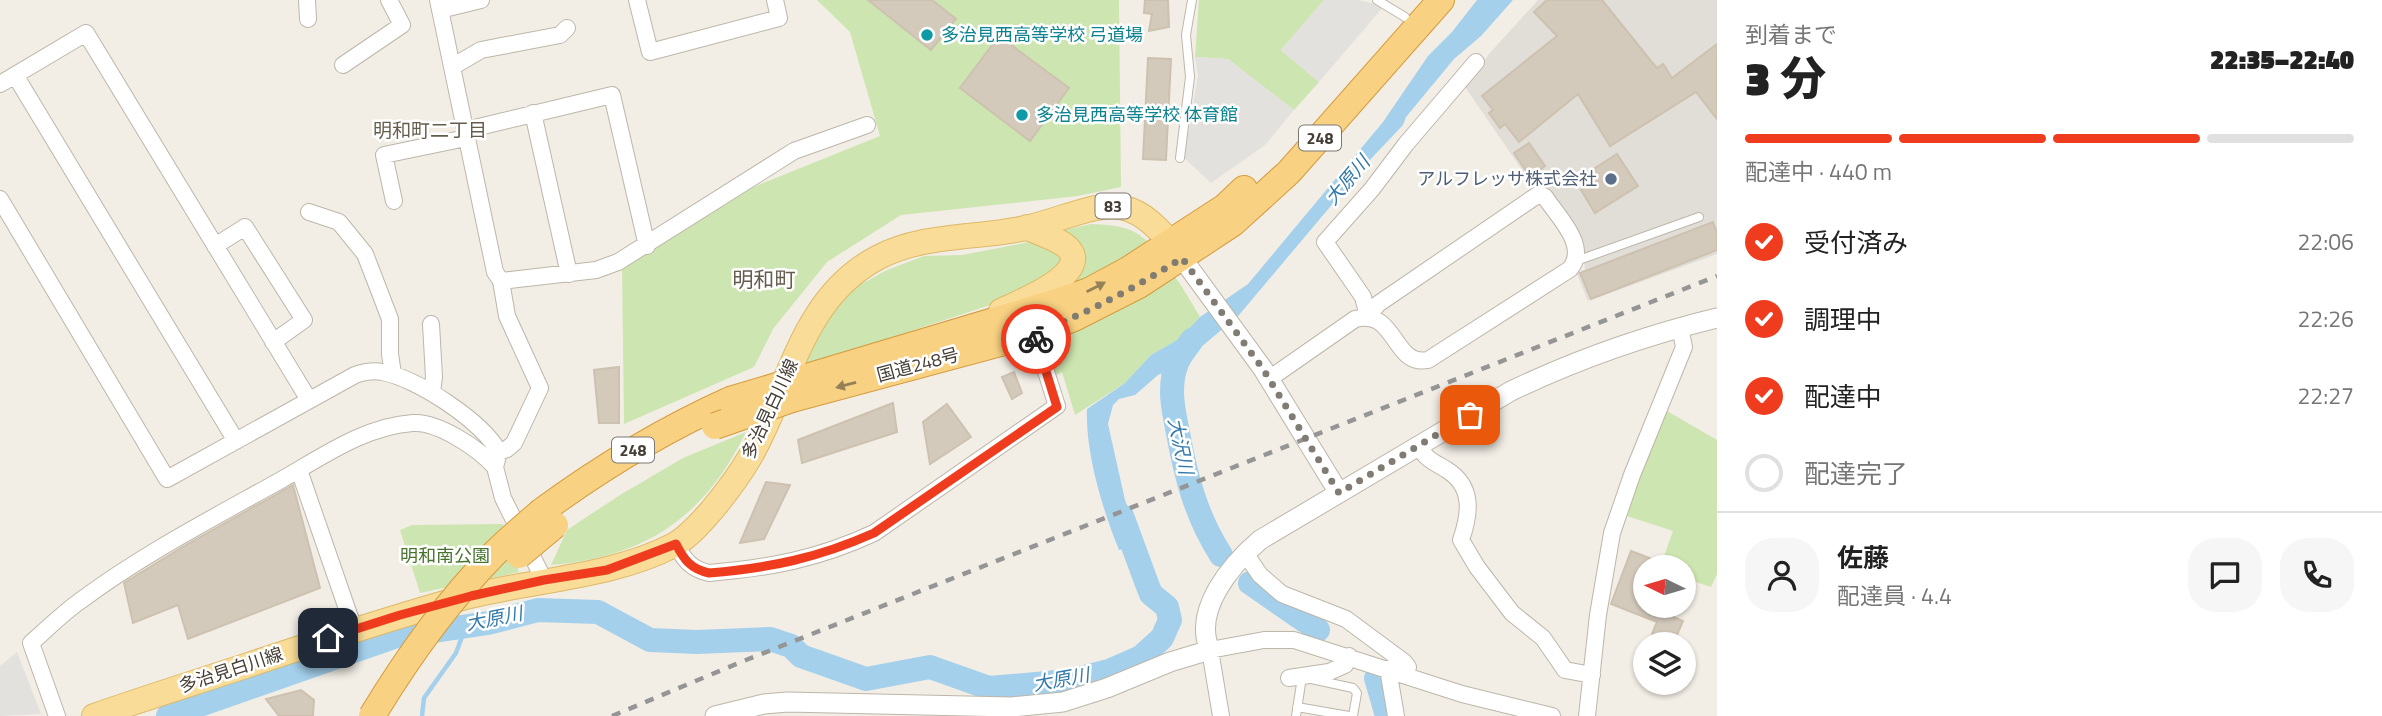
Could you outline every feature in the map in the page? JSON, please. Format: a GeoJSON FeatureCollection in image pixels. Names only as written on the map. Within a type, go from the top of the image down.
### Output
{"type":"FeatureCollection","features":[{"type":"Feature","properties":{"kind":"highway","name":"国道248号"},"geometry":{"type":"LineString","coordinates":[[372,716],[402,666],[445,610],[495,554],[549,518],[591,496],[646,461],[795,390],[956,332],[1089,290],[1233,223],[1289,172],[1441,0]]}},
{"type":"Feature","properties":{"kind":"highway","name":"国道248号"},"geometry":{"type":"LineString","coordinates":[[392,716],[437,646],[549,518],[596,471],[660,434],[730,400],[795,390],[1034,334],[1074,318],[1139,285],[1287,150],[1412,8]]}},
{"type":"Feature","properties":{"kind":"main road","name":"多治見白川線"},"geometry":{"type":"LineString","coordinates":[[94,716],[354,629],[471,596],[607,570],[676,544],[699,524],[728,490],[751,455],[814,318],[831,294],[853,272],[880,256],[913,245],[1027,228],[1099,206],[1114,205],[1142,215],[1176,250]]}},
{"type":"Feature","properties":{"kind":"main road"},"geometry":{"type":"LineString","coordinates":[[956,332],[1049,288],[1066,276],[1073,258],[1068,248],[1027,228]]}},
{"type":"Feature","properties":{"kind":"street"},"geometry":{"type":"LineString","coordinates":[[307,0],[308,19]]}},
{"type":"Feature","properties":{"kind":"street"},"geometry":{"type":"LineString","coordinates":[[343,65],[402,25],[389,0]]}},
{"type":"Feature","properties":{"kind":"street"},"geometry":{"type":"LineString","coordinates":[[481,0],[439,5],[495,272],[501,281],[507,316],[540,388],[514,443],[497,459]]}},
{"type":"Feature","properties":{"kind":"street"},"geometry":{"type":"LineString","coordinates":[[637,0],[650,52],[779,18],[775,0]]}},
{"type":"Feature","properties":{"kind":"street"},"geometry":{"type":"LineString","coordinates":[[452,66],[481,50],[560,36],[567,28]]}},
{"type":"Feature","properties":{"kind":"street"},"geometry":{"type":"LineString","coordinates":[[0,84],[86,33],[309,400]]}},
{"type":"Feature","properties":{"kind":"street"},"geometry":{"type":"LineString","coordinates":[[1368,316],[1363,298],[1325,243],[1476,62]]}},
{"type":"Feature","properties":{"kind":"street"},"geometry":{"type":"LineString","coordinates":[[15,75],[236,441]]}},
{"type":"Feature","properties":{"kind":"street"},"geometry":{"type":"LineString","coordinates":[[394,201],[384,155],[612,94],[647,246]]}},
{"type":"Feature","properties":{"kind":"street"},"geometry":{"type":"LineString","coordinates":[[533,113],[569,274]]}},
{"type":"Feature","properties":{"kind":"street"},"geometry":{"type":"LineString","coordinates":[[501,281],[596,270],[618,262],[794,152],[867,125]]}},
{"type":"Feature","properties":{"kind":"street"},"geometry":{"type":"LineString","coordinates":[[1266,374],[1355,319],[1368,316],[1379,320],[1410,358],[1417,362],[1428,360],[1570,269],[1576,261],[1575,242],[1545,197],[1539,194],[1378,304],[1368,316]]}},
{"type":"Feature","properties":{"kind":"street"},"geometry":{"type":"LineString","coordinates":[[0,199],[5,215],[167,479],[355,375],[367,372],[393,374],[432,392],[492,439],[503,498],[544,580]]}},
{"type":"Feature","properties":{"kind":"street"},"geometry":{"type":"LineString","coordinates":[[309,212],[339,222],[365,254],[390,319],[393,374]]}},
{"type":"Feature","properties":{"kind":"street"},"geometry":{"type":"LineString","coordinates":[[215,246],[245,227],[304,320],[273,342]]}},
{"type":"Feature","properties":{"kind":"street"},"geometry":{"type":"LineString","coordinates":[[1176,250],[1266,374],[1339,493]]}},
{"type":"Feature","properties":{"kind":"street"},"geometry":{"type":"LineString","coordinates":[[1221,716],[1210,650],[1205,640],[1213,597],[1224,577],[1260,540],[1511,391],[1548,373],[1680,327],[1717,318]]}},
{"type":"Feature","properties":{"kind":"street"},"geometry":{"type":"LineString","coordinates":[[431,324],[434,377],[432,392]]}},
{"type":"Feature","properties":{"kind":"street"},"geometry":{"type":"LineString","coordinates":[[1587,716],[1598,615],[1612,533],[1627,488],[1684,346],[1680,327]]}},
{"type":"Feature","properties":{"kind":"street"},"geometry":{"type":"LineString","coordinates":[[676,544],[683,559],[697,570],[709,573],[790,563],[845,546],[874,533],[1057,407],[1034,334]]}},
{"type":"Feature","properties":{"kind":"street"},"geometry":{"type":"LineString","coordinates":[[57,716],[31,643],[77,603],[120,573],[188,532],[347,443],[414,422],[429,424],[497,459]]}},
{"type":"Feature","properties":{"kind":"street"},"geometry":{"type":"LineString","coordinates":[[1418,445],[1428,460],[1455,475],[1465,487],[1469,507],[1461,540],[1476,566],[1512,613],[1543,638],[1565,670],[1592,675]]}},
{"type":"Feature","properties":{"kind":"street"},"geometry":{"type":"LineString","coordinates":[[299,470],[354,629]]}},
{"type":"Feature","properties":{"kind":"street"},"geometry":{"type":"LineString","coordinates":[[1245,553],[1259,575],[1282,594],[1326,610],[1361,629],[1404,662],[1408,667],[1406,674]]}},
{"type":"Feature","properties":{"kind":"street"},"geometry":{"type":"LineString","coordinates":[[715,716],[764,704],[787,702],[847,710],[1012,707],[1063,702],[1210,650],[1264,640],[1294,640],[1462,694],[1552,716]]}},
{"type":"Feature","properties":{"kind":"street"},"geometry":{"type":"LineString","coordinates":[[1296,677],[1338,668],[1345,665],[1349,656]]}},
{"type":"Feature","properties":{"kind":"street"},"geometry":{"type":"LineString","coordinates":[[1388,669],[1395,716]]}},
{"type":"Feature","properties":{"kind":"lane"},"geometry":{"type":"LineString","coordinates":[[1180,158],[1190,77],[1186,35],[1192,0]]}},
{"type":"Feature","properties":{"kind":"lane"},"geometry":{"type":"LineString","coordinates":[[1377,0],[1412,8]]}},
{"type":"Feature","properties":{"kind":"lane"},"geometry":{"type":"LineString","coordinates":[[1576,261],[1699,217]]}},
{"type":"Feature","properties":{"kind":"lane"},"geometry":{"type":"LineString","coordinates":[[1296,677],[1353,688],[1357,693],[1351,716],[1296,711],[1296,677]]}},
{"type":"Feature","properties":{"kind":"shaded area"},"geometry":{"type":"Polygon","coordinates":[[[1324,0],[1358,0],[1384,6],[1319,82],[1281,50],[1324,0]]]}},
{"type":"Feature","properties":{"kind":"shaded area"},"geometry":{"type":"Polygon","coordinates":[[[1538,0],[1717,0],[1717,254],[1588,301],[1577,274],[1585,269],[1582,243],[1542,180],[1533,186],[1465,87],[1489,54],[1538,0]]]}},
{"type":"Feature","properties":{"kind":"shaded area"},"geometry":{"type":"Polygon","coordinates":[[[1195,57],[1228,59],[1294,110],[1265,145],[1211,183],[1184,158],[1198,75],[1195,57]]]}},
{"type":"Feature","properties":{"kind":"shaded area"},"geometry":{"type":"Polygon","coordinates":[[[17,652],[41,714],[0,716],[0,666],[17,652]]]}},
{"type":"Feature","properties":{"kind":"green space"},"geometry":{"type":"Polygon","coordinates":[[[817,0],[1119,0],[1121,187],[1078,196],[901,215],[827,262],[773,329],[754,367],[624,424],[622,268],[741,192],[880,136],[850,32],[817,0]]]}},
{"type":"Feature","properties":{"kind":"green space"},"geometry":{"type":"Polygon","coordinates":[[[1199,0],[1324,0],[1281,50],[1319,82],[1294,110],[1228,59],[1195,57],[1199,0]]]}},
{"type":"Feature","properties":{"kind":"green space"},"geometry":{"type":"Polygon","coordinates":[[[1091,224],[1127,229],[1146,240],[1172,272],[1200,317],[1179,339],[1151,355],[1125,383],[1075,415],[1062,372],[1053,377],[1024,294],[805,363],[815,336],[850,290],[887,270],[924,256],[962,255],[1029,242],[1091,224]]]}},
{"type":"Feature","properties":{"kind":"green space"},"geometry":{"type":"Polygon","coordinates":[[[1667,411],[1717,440],[1717,574],[1711,587],[1696,582],[1696,555],[1664,555],[1673,531],[1624,515],[1667,411]]]}},
{"type":"Feature","properties":{"kind":"green space"},"geometry":{"type":"Polygon","coordinates":[[[746,432],[711,488],[691,510],[668,528],[615,553],[585,561],[551,565],[567,530],[683,458],[746,432]]]}},
{"type":"Feature","properties":{"kind":"green space","name":"明和南公園"},"geometry":{"type":"Polygon","coordinates":[[[503,524],[519,572],[420,593],[400,530],[412,525],[503,524]]]}},
{"type":"Feature","properties":{"kind":"water"},"geometry":{"type":"Polygon","coordinates":[[[1477,0],[1513,0],[1481,36],[1454,59],[1406,117],[1403,125],[1367,163],[1239,315],[1180,365],[1158,375],[1135,395],[1119,399],[1113,405],[1108,424],[1125,500],[1139,543],[1119,550],[1096,481],[1089,444],[1087,409],[1125,383],[1151,355],[1179,339],[1200,317],[1248,284],[1383,122],[1428,56],[1452,32],[1477,0]]]}},
{"type":"Feature","properties":{"kind":"building","name":"多治見西高等学校 弓道場"},"geometry":{"type":"Polygon","coordinates":[[[868,0],[932,0],[956,19],[931,50],[868,0]]]}},
{"type":"Feature","properties":{"kind":"building"},"geometry":{"type":"Polygon","coordinates":[[[1145,0],[1168,0],[1169,27],[1149,31],[1152,14],[1144,13],[1145,0]]]}},
{"type":"Feature","properties":{"kind":"building"},"geometry":{"type":"Polygon","coordinates":[[[1547,0],[1602,0],[1657,68],[1663,64],[1672,78],[1717,44],[1717,119],[1696,92],[1610,146],[1578,94],[1519,142],[1505,124],[1500,128],[1489,113],[1493,110],[1482,96],[1557,36],[1534,12],[1547,0]]]}},
{"type":"Feature","properties":{"kind":"building","name":"多治見西高等学校 体育館"},"geometry":{"type":"Polygon","coordinates":[[[999,36],[1069,88],[1030,141],[960,88],[999,36]]]}},
{"type":"Feature","properties":{"kind":"building"},"geometry":{"type":"Polygon","coordinates":[[[1148,58],[1171,59],[1166,160],[1143,159],[1148,58]]]}},
{"type":"Feature","properties":{"kind":"building"},"geometry":{"type":"Polygon","coordinates":[[[1529,143],[1545,166],[1530,177],[1514,153],[1529,143]]]}},
{"type":"Feature","properties":{"kind":"building","name":"アルフレッサ株式会社"},"geometry":{"type":"Polygon","coordinates":[[[1617,154],[1638,186],[1595,213],[1581,190],[1591,183],[1586,174],[1617,154]]]}},
{"type":"Feature","properties":{"kind":"building"},"geometry":{"type":"Polygon","coordinates":[[[1713,222],[1717,233],[1717,250],[1591,299],[1580,273],[1713,222]]]}},
{"type":"Feature","properties":{"kind":"building"},"geometry":{"type":"Polygon","coordinates":[[[619,367],[619,423],[599,423],[594,370],[619,367]]]}},
{"type":"Feature","properties":{"kind":"building"},"geometry":{"type":"Polygon","coordinates":[[[1014,372],[1022,393],[1012,399],[1002,377],[1014,372]]]}},
{"type":"Feature","properties":{"kind":"building"},"geometry":{"type":"Polygon","coordinates":[[[893,403],[897,432],[802,463],[798,440],[893,403]]]}},
{"type":"Feature","properties":{"kind":"building"},"geometry":{"type":"Polygon","coordinates":[[[947,404],[971,437],[930,464],[923,422],[947,404]]]}},
{"type":"Feature","properties":{"kind":"building"},"geometry":{"type":"Polygon","coordinates":[[[766,482],[790,485],[764,539],[740,543],[766,482]]]}},
{"type":"Feature","properties":{"kind":"building"},"geometry":{"type":"Polygon","coordinates":[[[293,485],[320,588],[188,639],[178,605],[133,623],[124,583],[293,485]]]}},
{"type":"Feature","properties":{"kind":"building"},"geometry":{"type":"Polygon","coordinates":[[[1631,551],[1641,555],[1633,555],[1633,613],[1611,604],[1631,551]]]}},
{"type":"Feature","properties":{"kind":"building"},"geometry":{"type":"Polygon","coordinates":[[[1647,618],[1676,618],[1683,621],[1678,632],[1653,632],[1657,622],[1647,618]]]}},
{"type":"Feature","properties":{"kind":"building"},"geometry":{"type":"Polygon","coordinates":[[[301,690],[314,700],[313,716],[279,716],[266,699],[301,690]]]}},
{"type":"Feature","properties":{"kind":"waterway","name":"大沢川"},"geometry":{"type":"LineString","coordinates":[[1192,340],[1180,357],[1174,372],[1173,406],[1193,496],[1221,555]]}},
{"type":"Feature","properties":{"kind":"waterway","name":"大原川"},"geometry":{"type":"LineString","coordinates":[[168,716],[394,637],[488,623],[538,610],[598,612],[650,640],[697,642],[770,639],[791,646],[801,656],[866,679],[930,667],[989,688],[1085,677],[1109,671],[1141,657],[1162,638],[1170,620],[1167,607],[1151,594],[1122,516]]}},
{"type":"Feature","properties":{"kind":"waterway","name":"大沢川"},"geometry":{"type":"LineString","coordinates":[[1250,583],[1318,630]]}},
{"type":"Feature","properties":{"kind":"waterway"},"geometry":{"type":"LineString","coordinates":[[422,716],[424,698],[456,653],[466,626]]}},
{"type":"Feature","properties":{"kind":"waterway","name":"大沢川"},"geometry":{"type":"LineString","coordinates":[[1376,678],[1387,716]]}},
{"type":"Feature","properties":{"kind":"railway"},"geometry":{"type":"LineString","coordinates":[[612,716],[741,662],[1717,276]]}},
{"type":"Feature","properties":{"kind":"way so far"},"geometry":{"type":"LineString","coordinates":[[1036,339],[1034,334],[1074,318],[1139,285],[1182,258],[1263,369],[1339,493],[1470,415]]}},
{"type":"Feature","properties":{"kind":"place","name":"多治見西高等学校 弓道場"},"geometry":{"type":"Point","coordinates":[927,35]}},
{"type":"Feature","properties":{"kind":"place","name":"多治見西高等学校 体育館"},"geometry":{"type":"Point","coordinates":[1022,115]}},
{"type":"Feature","properties":{"kind":"place","name":"アルフレッサ株式会社"},"geometry":{"type":"Point","coordinates":[1611,179]}},
{"type":"Feature","properties":{"kind":"district","name":"明和町二丁目"},"geometry":{"type":"Point","coordinates":[430,130]}},
{"type":"Feature","properties":{"kind":"district","name":"明和町"},"geometry":{"type":"Point","coordinates":[764,280]}},
{"type":"Feature","properties":{"kind":"route"},"geometry":{"type":"LineString","coordinates":[[328,638],[471,596],[607,570],[676,544],[683,559],[697,570],[709,573],[790,563],[845,546],[874,533],[1057,407],[1036,339]]}}]}
